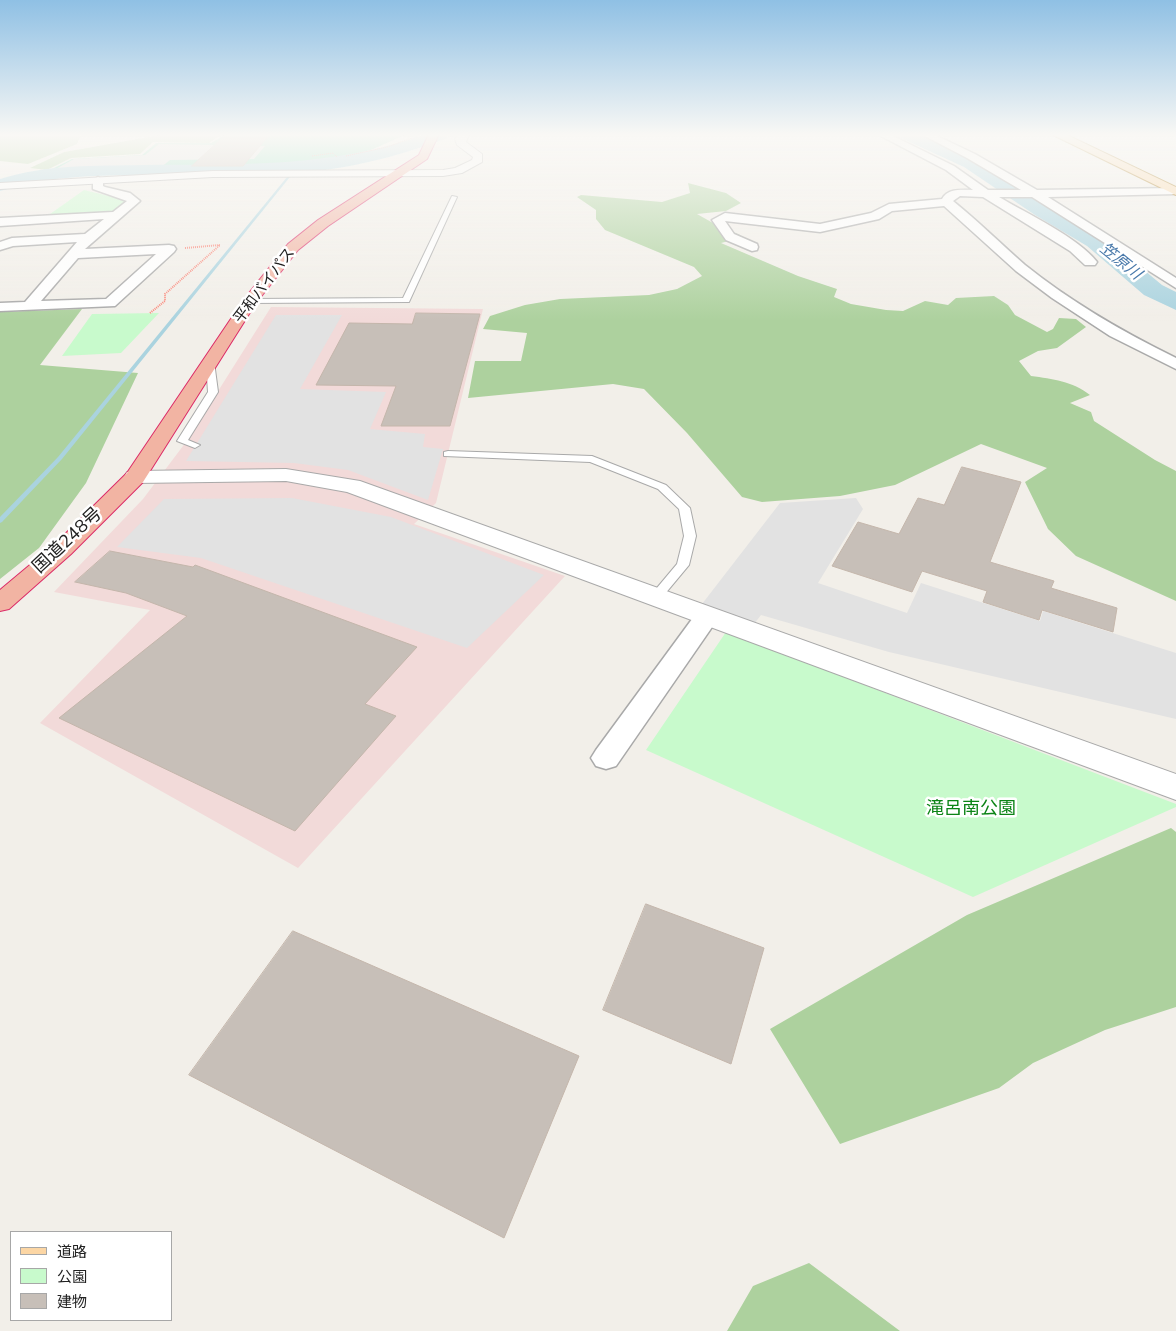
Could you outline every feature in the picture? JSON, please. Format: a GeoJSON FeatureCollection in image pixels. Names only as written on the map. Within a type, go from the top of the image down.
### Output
{"type":"FeatureCollection","features":[{"type":"Feature","properties":{"kind":"highway","name":"平和バイパス"},"geometry":{"type":"LineString","coordinates":[[134,477],[250,301],[293,247],[324,223],[366,196]]}},
{"type":"Feature","properties":{"kind":"highway","name":"国道248号"},"geometry":{"type":"LineString","coordinates":[[0,603],[63,548],[134,477]]}},
{"type":"Feature","properties":{"kind":"street"},"geometry":{"type":"LineString","coordinates":[[28,307],[88,238],[134,200],[129,196]]}},
{"type":"Feature","properties":{"kind":"street"},"geometry":{"type":"LineString","coordinates":[[947,202],[949,196]]}},
{"type":"Feature","properties":{"kind":"street"},"geometry":{"type":"LineString","coordinates":[[990,196],[1075,248],[1090,262]]}},
{"type":"Feature","properties":{"kind":"street"},"geometry":{"type":"LineString","coordinates":[[1039,196],[1176,284]]}},
{"type":"Feature","properties":{"kind":"street"},"geometry":{"type":"LineString","coordinates":[[752,247],[730,237],[718,220],[725,217],[820,228],[875,216],[889,208],[947,202],[971,220],[1021,268],[1055,293],[1128,339],[1176,364]]}},
{"type":"Feature","properties":{"kind":"street"},"geometry":{"type":"LineString","coordinates":[[39,219],[58,206]]}},
{"type":"Feature","properties":{"kind":"street"},"geometry":{"type":"LineString","coordinates":[[0,222],[117,215]]}},
{"type":"Feature","properties":{"kind":"street"},"geometry":{"type":"LineString","coordinates":[[0,246],[12,242],[88,238]]}},
{"type":"Feature","properties":{"kind":"street"},"geometry":{"type":"LineString","coordinates":[[74,254],[169,249]]}},
{"type":"Feature","properties":{"kind":"street"},"geometry":{"type":"LineString","coordinates":[[0,307],[110,303],[169,249]]}},
{"type":"Feature","properties":{"kind":"street"},"geometry":{"type":"LineString","coordinates":[[134,477],[286,475],[352,486],[1176,787]]}},
{"type":"Feature","properties":{"kind":"street"},"geometry":{"type":"LineString","coordinates":[[606,758],[707,617]]}},
{"type":"Feature","properties":{"kind":"lane"},"geometry":{"type":"LineString","coordinates":[[250,301],[406,300],[454,197]]}},
{"type":"Feature","properties":{"kind":"lane"},"geometry":{"type":"LineString","coordinates":[[195,446],[182,441],[214,392],[210,362]]}},
{"type":"Feature","properties":{"kind":"lane"},"geometry":{"type":"LineString","coordinates":[[448,454],[592,459],[662,487],[684,508],[690,536],[682,565],[655,598]]}},
{"type":"Feature","properties":{"kind":"path"},"geometry":{"type":"LineString","coordinates":[[150,313],[165,301],[165,294],[220,245],[169,249]]}},
{"type":"Feature","properties":{"kind":"shaded area"},"geometry":{"type":"Polygon","coordinates":[[[271,307],[483,309],[436,503],[414,524],[565,576],[298,868],[40,723],[150,610],[54,592],[143,499],[186,442],[271,307]]]}},
{"type":"Feature","properties":{"kind":"shaded area"},"geometry":{"type":"Polygon","coordinates":[[[276,315],[342,315],[300,389],[386,392],[370,429],[425,434],[423,447],[443,449],[428,500],[348,470],[294,463],[186,461],[276,315]]]}},
{"type":"Feature","properties":{"kind":"shaded area"},"geometry":{"type":"Polygon","coordinates":[[[292,498],[391,517],[544,575],[467,648],[201,558],[117,547],[164,499],[292,498]]]}},
{"type":"Feature","properties":{"kind":"shaded area"},"geometry":{"type":"Polygon","coordinates":[[[856,498],[863,509],[818,583],[907,613],[921,583],[1040,621],[1043,611],[1176,653],[1176,719],[889,652],[761,615],[754,624],[702,604],[780,503],[856,498]]]}},
{"type":"Feature","properties":{"kind":"green space"},"geometry":{"type":"Polygon","coordinates":[[[75,196],[110,196],[126,200],[111,213],[57,217],[50,214],[75,196]]]}},
{"type":"Feature","properties":{"kind":"green space"},"geometry":{"type":"Polygon","coordinates":[[[594,196],[662,202],[680,196],[731,196],[741,203],[726,211],[697,214],[740,235],[740,238],[721,243],[798,276],[837,289],[834,297],[851,304],[903,311],[925,301],[948,305],[956,298],[994,296],[1008,305],[1015,315],[1047,332],[1053,329],[1059,318],[1076,319],[1086,327],[1057,348],[1038,351],[1019,361],[1031,376],[1055,380],[1083,390],[1090,395],[1070,403],[1091,412],[1094,421],[1155,460],[1176,471],[1176,601],[1076,556],[1048,529],[1025,482],[1047,468],[981,444],[895,485],[840,496],[762,502],[742,497],[687,433],[644,389],[613,384],[468,398],[475,361],[521,361],[527,333],[483,329],[490,316],[525,305],[560,299],[649,295],[677,289],[702,276],[694,267],[605,230],[596,219],[596,210],[577,197],[594,196]]]}},
{"type":"Feature","properties":{"kind":"green space"},"geometry":{"type":"Polygon","coordinates":[[[82,309],[40,365],[138,373],[86,483],[39,548],[0,579],[0,312],[82,309]]]}},
{"type":"Feature","properties":{"kind":"green space"},"geometry":{"type":"Polygon","coordinates":[[[159,313],[121,353],[62,356],[92,314],[159,313]]]}},
{"type":"Feature","properties":{"kind":"green space","name":"滝呂南公園"},"geometry":{"type":"Polygon","coordinates":[[[726,632],[1176,804],[1176,807],[973,897],[646,750],[726,632]]]}},
{"type":"Feature","properties":{"kind":"green space"},"geometry":{"type":"Polygon","coordinates":[[[1171,828],[1176,832],[1176,1007],[1105,1030],[1033,1063],[999,1088],[840,1144],[770,1029],[967,915],[1171,828]]]}},
{"type":"Feature","properties":{"kind":"green space"},"geometry":{"type":"Polygon","coordinates":[[[809,1263],[900,1331],[727,1331],[753,1286],[809,1263]]]}},
{"type":"Feature","properties":{"kind":"building"},"geometry":{"type":"Polygon","coordinates":[[[416,313],[480,314],[450,426],[381,426],[396,386],[316,385],[349,323],[412,324],[416,313]]]}},
{"type":"Feature","properties":{"kind":"building"},"geometry":{"type":"Polygon","coordinates":[[[962,467],[1021,482],[990,562],[1054,581],[1051,588],[1117,608],[1113,632],[1042,610],[1039,620],[983,602],[987,591],[922,571],[912,592],[832,566],[858,522],[899,534],[918,498],[944,505],[962,467]]]}},
{"type":"Feature","properties":{"kind":"building"},"geometry":{"type":"Polygon","coordinates":[[[110,551],[193,567],[195,565],[417,647],[365,704],[396,716],[295,831],[59,718],[187,616],[126,593],[75,582],[110,551]]]}},
{"type":"Feature","properties":{"kind":"building"},"geometry":{"type":"Polygon","coordinates":[[[646,904],[764,948],[731,1064],[603,1010],[646,904]]]}},
{"type":"Feature","properties":{"kind":"building"},"geometry":{"type":"Polygon","coordinates":[[[293,931],[579,1056],[504,1238],[189,1075],[293,931]]]}},
{"type":"Feature","properties":{"kind":"waterway"},"geometry":{"type":"LineString","coordinates":[[0,521],[60,458],[273,196]]}},
{"type":"Feature","properties":{"kind":"waterway","name":"笠原川"},"geometry":{"type":"LineString","coordinates":[[1020,196],[1095,241],[1153,290],[1176,302]]}}]}
